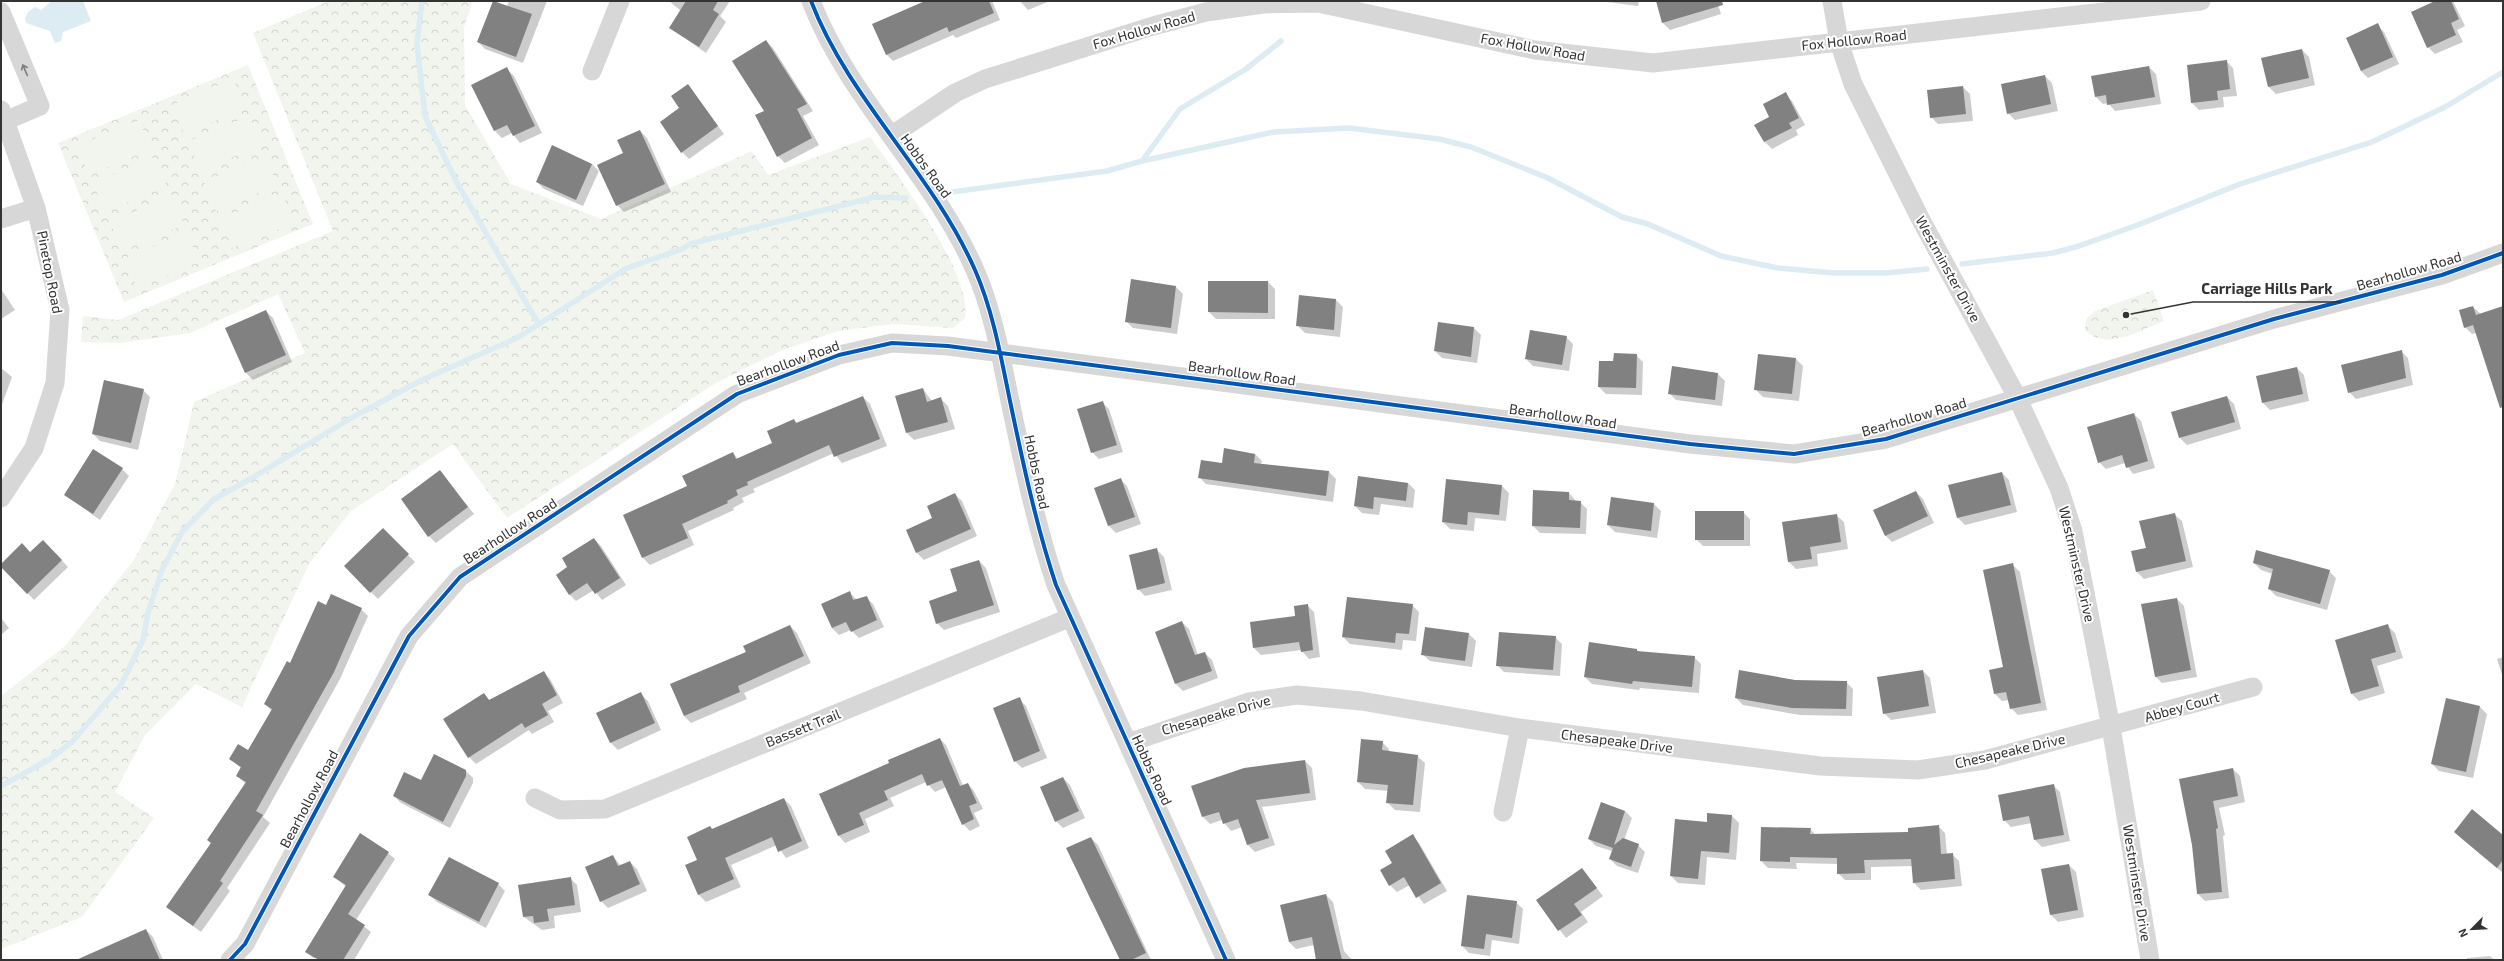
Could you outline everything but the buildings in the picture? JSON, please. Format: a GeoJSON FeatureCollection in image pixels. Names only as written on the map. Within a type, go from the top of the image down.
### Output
{"type":"FeatureCollection","features":[{"type":"Feature","properties":{"kind":"street"},"geometry":{"type":"LineString","coordinates":[[592,72],[620,1]]}},
{"type":"Feature","properties":{"kind":"street","name":"Hobbs Road"},"geometry":{"type":"LineString","coordinates":[[810,1],[832,48],[891,136],[940,204],[964,246],[985,297],[1000,352],[1037,524],[1056,585],[1069,618],[1128,743],[1226,960]]}},
{"type":"Feature","properties":{"kind":"street","name":"Westminster Drive"},"geometry":{"type":"LineString","coordinates":[[1832,1],[1839,42],[1853,84],[1877,135],[2017,397],[2059,488],[2073,531],[2111,727],[2150,960]]}},
{"type":"Feature","properties":{"kind":"street","name":"Fox Hollow Road"},"geometry":{"type":"LineString","coordinates":[[891,136],[955,93],[984,79],[1153,26],[1206,12],[1264,3],[1318,3],[1535,50],[1653,63],[2201,1]]}},
{"type":"Feature","properties":{"kind":"street"},"geometry":{"type":"LineString","coordinates":[[1,12],[40,106],[3,116]]}},
{"type":"Feature","properties":{"kind":"street","name":"Pinetop Road"},"geometry":{"type":"LineString","coordinates":[[1,498],[34,448],[55,383],[60,310],[36,208],[3,116]]}},
{"type":"Feature","properties":{"kind":"street"},"geometry":{"type":"LineString","coordinates":[[1,219],[36,208]]}},
{"type":"Feature","properties":{"kind":"street","name":"Bearhollow Road"},"geometry":{"type":"LineString","coordinates":[[230,960],[245,944],[409,636],[460,577],[736,394],[839,355],[892,343],[948,346],[1690,444],[1794,454],[1886,439],[2017,397],[2274,319],[2442,275],[2503,253]]}},
{"type":"Feature","properties":{"kind":"street","name":"Bassett Trail"},"geometry":{"type":"LineString","coordinates":[[535,798],[560,810],[605,809],[1069,618]]}},
{"type":"Feature","properties":{"kind":"street","name":"Abbey Court"},"geometry":{"type":"LineString","coordinates":[[2111,727],[2253,687]]}},
{"type":"Feature","properties":{"kind":"street","name":"Chesapeake Drive"},"geometry":{"type":"LineString","coordinates":[[1128,743],[1250,702],[1297,694],[1361,701],[1520,728],[1820,766],[1918,770],[1985,760],[2111,727]]}},
{"type":"Feature","properties":{"kind":"street"},"geometry":{"type":"LineString","coordinates":[[1503,812],[1520,728]]}},
{"type":"Feature","properties":{"kind":"green space"},"geometry":{"type":"Polygon","coordinates":[[[329,1],[473,1],[464,27],[465,105],[511,184],[601,219],[752,151],[768,175],[870,137],[914,199],[946,251],[957,276],[964,299],[965,318],[953,328],[894,324],[838,331],[780,351],[716,383],[507,518],[453,444],[351,511],[309,564],[242,707],[196,684],[145,735],[115,792],[154,818],[82,917],[1,949],[1,696],[65,646],[134,560],[175,484],[194,402],[305,353],[278,294],[190,333],[120,343],[81,342],[83,316],[118,320],[333,231],[253,33],[329,1]]]}},
{"type":"Feature","properties":{"kind":"green space"},"geometry":{"type":"Polygon","coordinates":[[[248,65],[313,224],[124,302],[58,143],[248,65]]]}},
{"type":"Feature","properties":{"kind":"green space"},"geometry":{"type":"Polygon","coordinates":[[[233,79],[246,108],[184,134],[172,105],[233,79]]]}},
{"type":"Feature","properties":{"kind":"green space"},"geometry":{"type":"Polygon","coordinates":[[[249,116],[261,145],[200,171],[188,141],[249,116]]]}},
{"type":"Feature","properties":{"kind":"green space"},"geometry":{"type":"Polygon","coordinates":[[[139,120],[151,149],[89,175],[77,146],[139,120]]]}},
{"type":"Feature","properties":{"kind":"green space"},"geometry":{"type":"Polygon","coordinates":[[[265,156],[277,185],[216,211],[204,182],[265,156]]]}},
{"type":"Feature","properties":{"kind":"green space"},"geometry":{"type":"Polygon","coordinates":[[[154,157],[167,186],[105,212],[93,183],[154,157]]]}},
{"type":"Feature","properties":{"kind":"green space"},"geometry":{"type":"Polygon","coordinates":[[[282,193],[294,223],[232,248],[220,219],[282,193]]]}},
{"type":"Feature","properties":{"kind":"green space"},"geometry":{"type":"Polygon","coordinates":[[[171,196],[184,225],[122,251],[110,222],[171,196]]]}},
{"type":"Feature","properties":{"kind":"green space"},"geometry":{"type":"Polygon","coordinates":[[[187,233],[199,262],[137,288],[125,258],[187,233]]]}},
{"type":"Feature","properties":{"kind":"green space"},"geometry":{"type":"Polygon","coordinates":[[[2153,290],[2164,321],[2134,334],[2113,339],[2103,339],[2093,336],[2085,330],[2086,319],[2095,311],[2153,290]]]}},
{"type":"Feature","properties":{"kind":"shaded area"},"geometry":{"type":"Polygon","coordinates":[[[52,1],[83,1],[91,21],[63,32],[61,41],[55,43],[50,31],[26,23],[25,19],[28,12],[35,7],[41,10],[52,1]]]}},
{"type":"Feature","properties":{"kind":"waterway"},"geometry":{"type":"LineString","coordinates":[[422,1],[417,44],[425,116],[457,183],[538,323]]}},
{"type":"Feature","properties":{"kind":"waterway"},"geometry":{"type":"LineString","coordinates":[[1142,161],[1180,109],[1246,69],[1281,41]]}},
{"type":"Feature","properties":{"kind":"waterway"},"geometry":{"type":"LineString","coordinates":[[1962,264],[2053,253],[2079,246],[2143,223],[2240,184],[2372,142],[2445,107],[2503,72]]}},
{"type":"Feature","properties":{"kind":"waterway"},"geometry":{"type":"LineString","coordinates":[[952,192],[1107,171],[1142,161],[1274,132],[1349,128],[1439,139],[1471,147],[1548,178],[1622,217],[1648,224],[1721,256],[1778,268],[1834,273],[1886,273],[1927,269]]}},
{"type":"Feature","properties":{"kind":"waterway"},"geometry":{"type":"LineString","coordinates":[[1,786],[50,759],[72,742],[121,685],[143,640],[148,613],[162,570],[182,532],[214,499],[252,478],[353,417],[422,380],[517,338],[627,268],[682,249],[690,244],[875,197],[906,198]]}},
{"type":"Feature","properties":{"kind":"cycle path"},"geometry":{"type":"LineString","coordinates":[[811,1],[827,37],[847,71],[868,104],[937,201],[957,234],[975,270],[987,302],[996,334],[1030,494],[1056,585],[1226,960]]}},
{"type":"Feature","properties":{"kind":"cycle path"},"geometry":{"type":"LineString","coordinates":[[230,960],[245,944],[409,636],[460,577],[737,394],[839,355],[892,343],[948,346],[1690,444],[1794,454],[1886,439],[2274,319],[2442,275],[2503,253]]}},
{"type":"Feature","properties":{"kind":"place","name":"Carriage Hills Park"},"geometry":{"type":"Point","coordinates":[2126,315]}}]}
